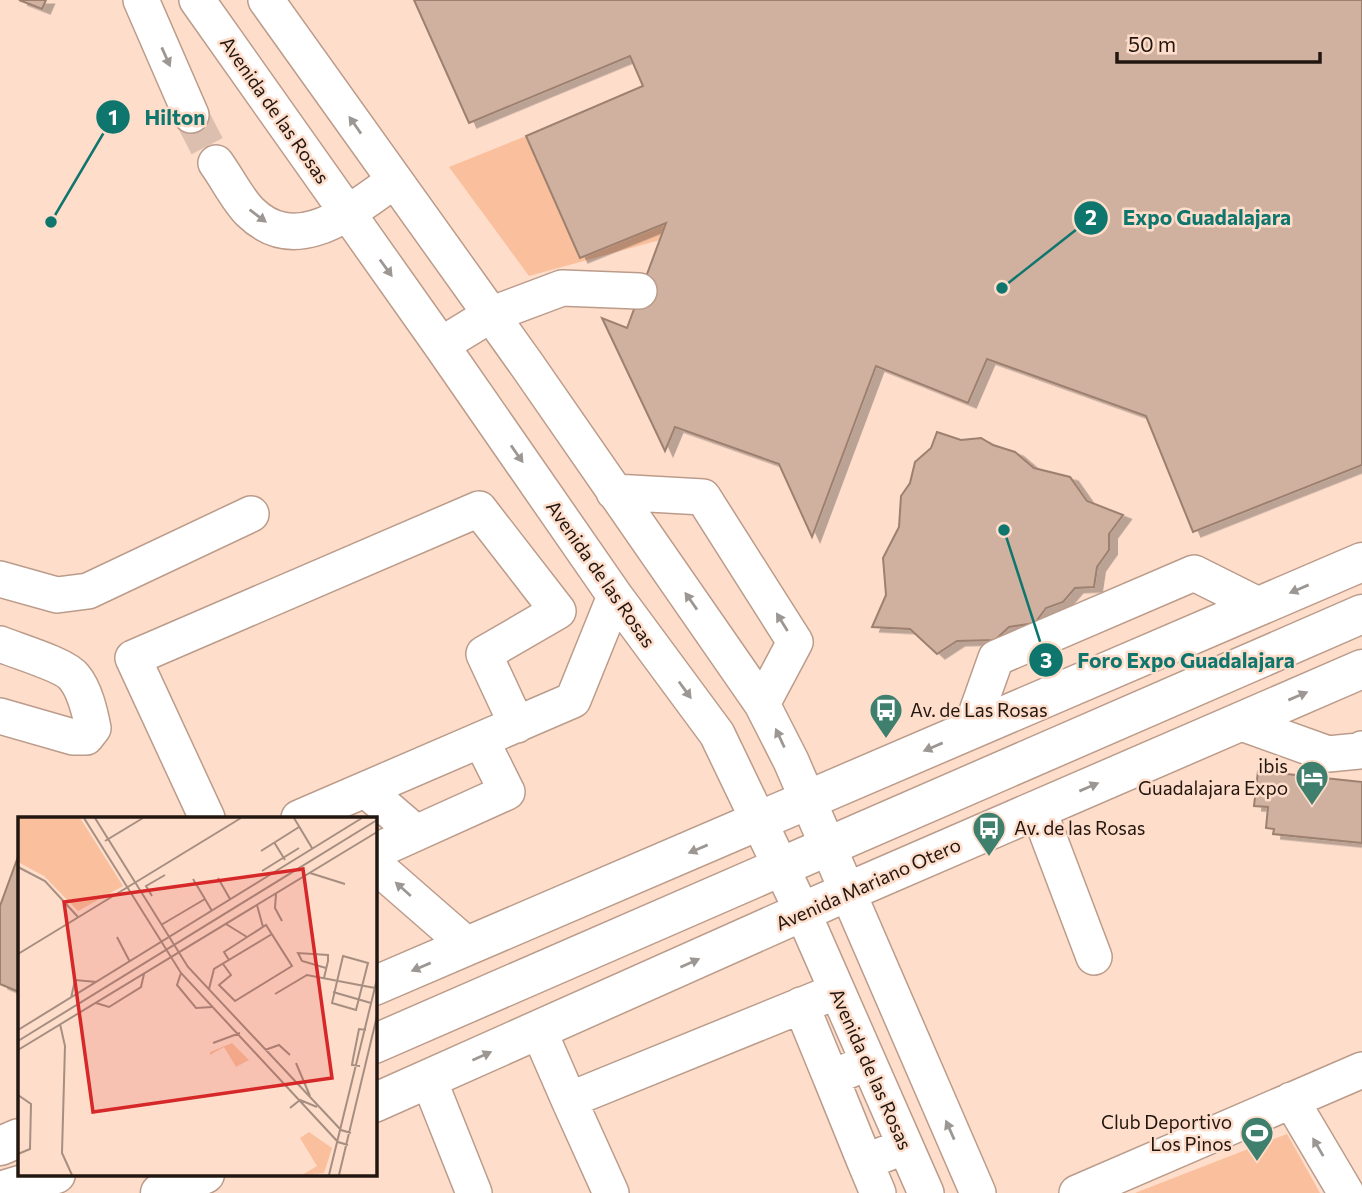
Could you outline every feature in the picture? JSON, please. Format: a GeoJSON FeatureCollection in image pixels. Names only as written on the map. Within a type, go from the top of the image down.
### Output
{"type":"FeatureCollection","features":[{"type":"Feature","properties":{"kind":"main road"},"geometry":{"type":"LineString","coordinates":[[376,985],[1362,562]]}},
{"type":"Feature","properties":{"kind":"main road"},"geometry":{"type":"LineString","coordinates":[[376,1043],[1362,614]]}},
{"type":"Feature","properties":{"kind":"main road","name":"Avenida Mariano Otero"},"geometry":{"type":"LineString","coordinates":[[376,1101],[429,1080],[847,892],[1362,669]]}},
{"type":"Feature","properties":{"kind":"main road"},"geometry":{"type":"LineString","coordinates":[[0,1146],[18,1138]]}},
{"type":"Feature","properties":{"kind":"main road"},"geometry":{"type":"LineString","coordinates":[[0,1191],[49,1176]]}},
{"type":"Feature","properties":{"kind":"main road"},"geometry":{"type":"LineString","coordinates":[[32,1193],[71,1176]]}},
{"type":"Feature","properties":{"kind":"main road"},"geometry":{"type":"LineString","coordinates":[[160,1193],[200,1176]]}},
{"type":"Feature","properties":{"kind":"street"},"geometry":{"type":"LineString","coordinates":[[141,0],[191,115]]}},
{"type":"Feature","properties":{"kind":"street","name":"Avenida de las Rosas"},"geometry":{"type":"LineString","coordinates":[[197,0],[442,345],[615,596],[717,734],[803,913],[926,1193]]}},
{"type":"Feature","properties":{"kind":"street"},"geometry":{"type":"LineString","coordinates":[[266,0],[762,704],[791,761],[978,1193]]}},
{"type":"Feature","properties":{"kind":"street"},"geometry":{"type":"LineString","coordinates":[[216,163],[250,212],[271,226],[294,233],[315,230],[347,213],[394,181]]}},
{"type":"Feature","properties":{"kind":"street"},"geometry":{"type":"LineString","coordinates":[[442,345],[490,315],[562,288],[639,291]]}},
{"type":"Feature","properties":{"kind":"street"},"geometry":{"type":"LineString","coordinates":[[614,492],[703,496],[794,642],[762,704]]}},
{"type":"Feature","properties":{"kind":"street"},"geometry":{"type":"LineString","coordinates":[[207,817],[133,658],[479,509],[558,611],[484,654],[517,724]]}},
{"type":"Feature","properties":{"kind":"street"},"geometry":{"type":"LineString","coordinates":[[0,579],[57,595],[88,591],[251,514]]}},
{"type":"Feature","properties":{"kind":"street"},"geometry":{"type":"LineString","coordinates":[[970,731],[996,658],[1033,642],[1194,573],[1260,606]]}},
{"type":"Feature","properties":{"kind":"street"},"geometry":{"type":"LineString","coordinates":[[301,817],[573,700],[615,596]]}},
{"type":"Feature","properties":{"kind":"street"},"geometry":{"type":"LineString","coordinates":[[0,644],[64,669],[74,676],[93,729],[86,737],[73,737],[0,716]]}},
{"type":"Feature","properties":{"kind":"street"},"geometry":{"type":"LineString","coordinates":[[1239,722],[1328,754],[1362,749]]}},
{"type":"Feature","properties":{"kind":"street"},"geometry":{"type":"LineString","coordinates":[[376,851],[507,792],[481,740]]}},
{"type":"Feature","properties":{"kind":"street"},"geometry":{"type":"LineString","coordinates":[[366,790],[416,833]]}},
{"type":"Feature","properties":{"kind":"street"},"geometry":{"type":"LineString","coordinates":[[1038,810],[1094,957]]}},
{"type":"Feature","properties":{"kind":"street"},"geometry":{"type":"LineString","coordinates":[[376,866],[468,947]]}},
{"type":"Feature","properties":{"kind":"street"},"geometry":{"type":"LineString","coordinates":[[569,1100],[837,991]]}},
{"type":"Feature","properties":{"kind":"street"},"geometry":{"type":"LineString","coordinates":[[801,1005],[872,1177],[905,1146]]}},
{"type":"Feature","properties":{"kind":"street"},"geometry":{"type":"LineString","coordinates":[[539,1031],[611,1193]]}},
{"type":"Feature","properties":{"kind":"street"},"geometry":{"type":"LineString","coordinates":[[831,1078],[869,1063]]}},
{"type":"Feature","properties":{"kind":"street"},"geometry":{"type":"LineString","coordinates":[[1077,1193],[1362,1070]]}},
{"type":"Feature","properties":{"kind":"street"},"geometry":{"type":"LineString","coordinates":[[429,1080],[474,1193]]}},
{"type":"Feature","properties":{"kind":"street"},"geometry":{"type":"LineString","coordinates":[[1291,1100],[1346,1193]]}},
{"type":"Feature","properties":{"kind":"shaded area"},"geometry":{"type":"Polygon","coordinates":[[[526,136],[580,258],[666,223],[660,240],[529,276],[449,167],[526,136]]]}},
{"type":"Feature","properties":{"kind":"shaded area","name":"Club Deportivo Los Pinos"},"geometry":{"type":"Polygon","coordinates":[[[1287,1134],[1320,1193],[1135,1193],[1287,1134]]]}},
{"type":"Feature","properties":{"kind":"building"},"geometry":{"type":"Polygon","coordinates":[[[19,0],[46,0],[42,9],[19,0]]]}},
{"type":"Feature","properties":{"kind":"building"},"geometry":{"type":"Polygon","coordinates":[[[414,0],[1362,0],[1362,465],[1193,532],[1146,416],[987,359],[968,403],[876,366],[812,537],[779,464],[675,427],[665,451],[602,318],[627,328],[666,223],[580,258],[526,136],[643,86],[630,56],[469,123],[414,0]]]}},
{"type":"Feature","properties":{"kind":"building"},"geometry":{"type":"Polygon","coordinates":[[[937,432],[961,440],[981,438],[1015,452],[1034,468],[1070,477],[1087,501],[1123,515],[1109,534],[1109,550],[1097,567],[1094,587],[1075,588],[1063,602],[1046,608],[1035,623],[1009,627],[995,640],[957,641],[937,654],[910,629],[872,627],[886,595],[883,558],[899,527],[901,496],[910,483],[915,462],[931,448],[937,432]]]}},
{"type":"Feature","properties":{"kind":"building","name":"ibis Guadalajara Expo"},"geometry":{"type":"Polygon","coordinates":[[[1258,771],[1362,782],[1362,843],[1273,834],[1274,829],[1266,828],[1268,807],[1254,806],[1258,771]]]}},
{"type":"Feature","properties":{"kind":"building"},"geometry":{"type":"Polygon","coordinates":[[[18,857],[18,992],[0,984],[0,906],[18,857]]]}},
{"type":"Feature","properties":{"kind":"tunnel"},"geometry":{"type":"LineString","coordinates":[[191,115],[216,163]]}},
{"type":"Feature","properties":{"kind":"place","name":"Hilton"},"geometry":{"type":"Point","coordinates":[51,222]}},
{"type":"Feature","properties":{"kind":"place","name":"Expo Guadalajara"},"geometry":{"type":"Point","coordinates":[1002,288]}},
{"type":"Feature","properties":{"kind":"place","name":"Foro Expo Guadalajara"},"geometry":{"type":"Point","coordinates":[1004,530]}},
{"type":"Feature","properties":{"kind":"place","name":"Av. de Las Rosas"},"geometry":{"type":"Point","coordinates":[886,740]}},
{"type":"Feature","properties":{"kind":"place","name":"ibis Guadalajara Expo"},"geometry":{"type":"Point","coordinates":[1312,807]}},
{"type":"Feature","properties":{"kind":"place","name":"Av. de las Rosas"},"geometry":{"type":"Point","coordinates":[989,858]}},
{"type":"Feature","properties":{"kind":"place","name":"Club Deportivo Los Pinos"},"geometry":{"type":"Point","coordinates":[1257,1163]}}]}
